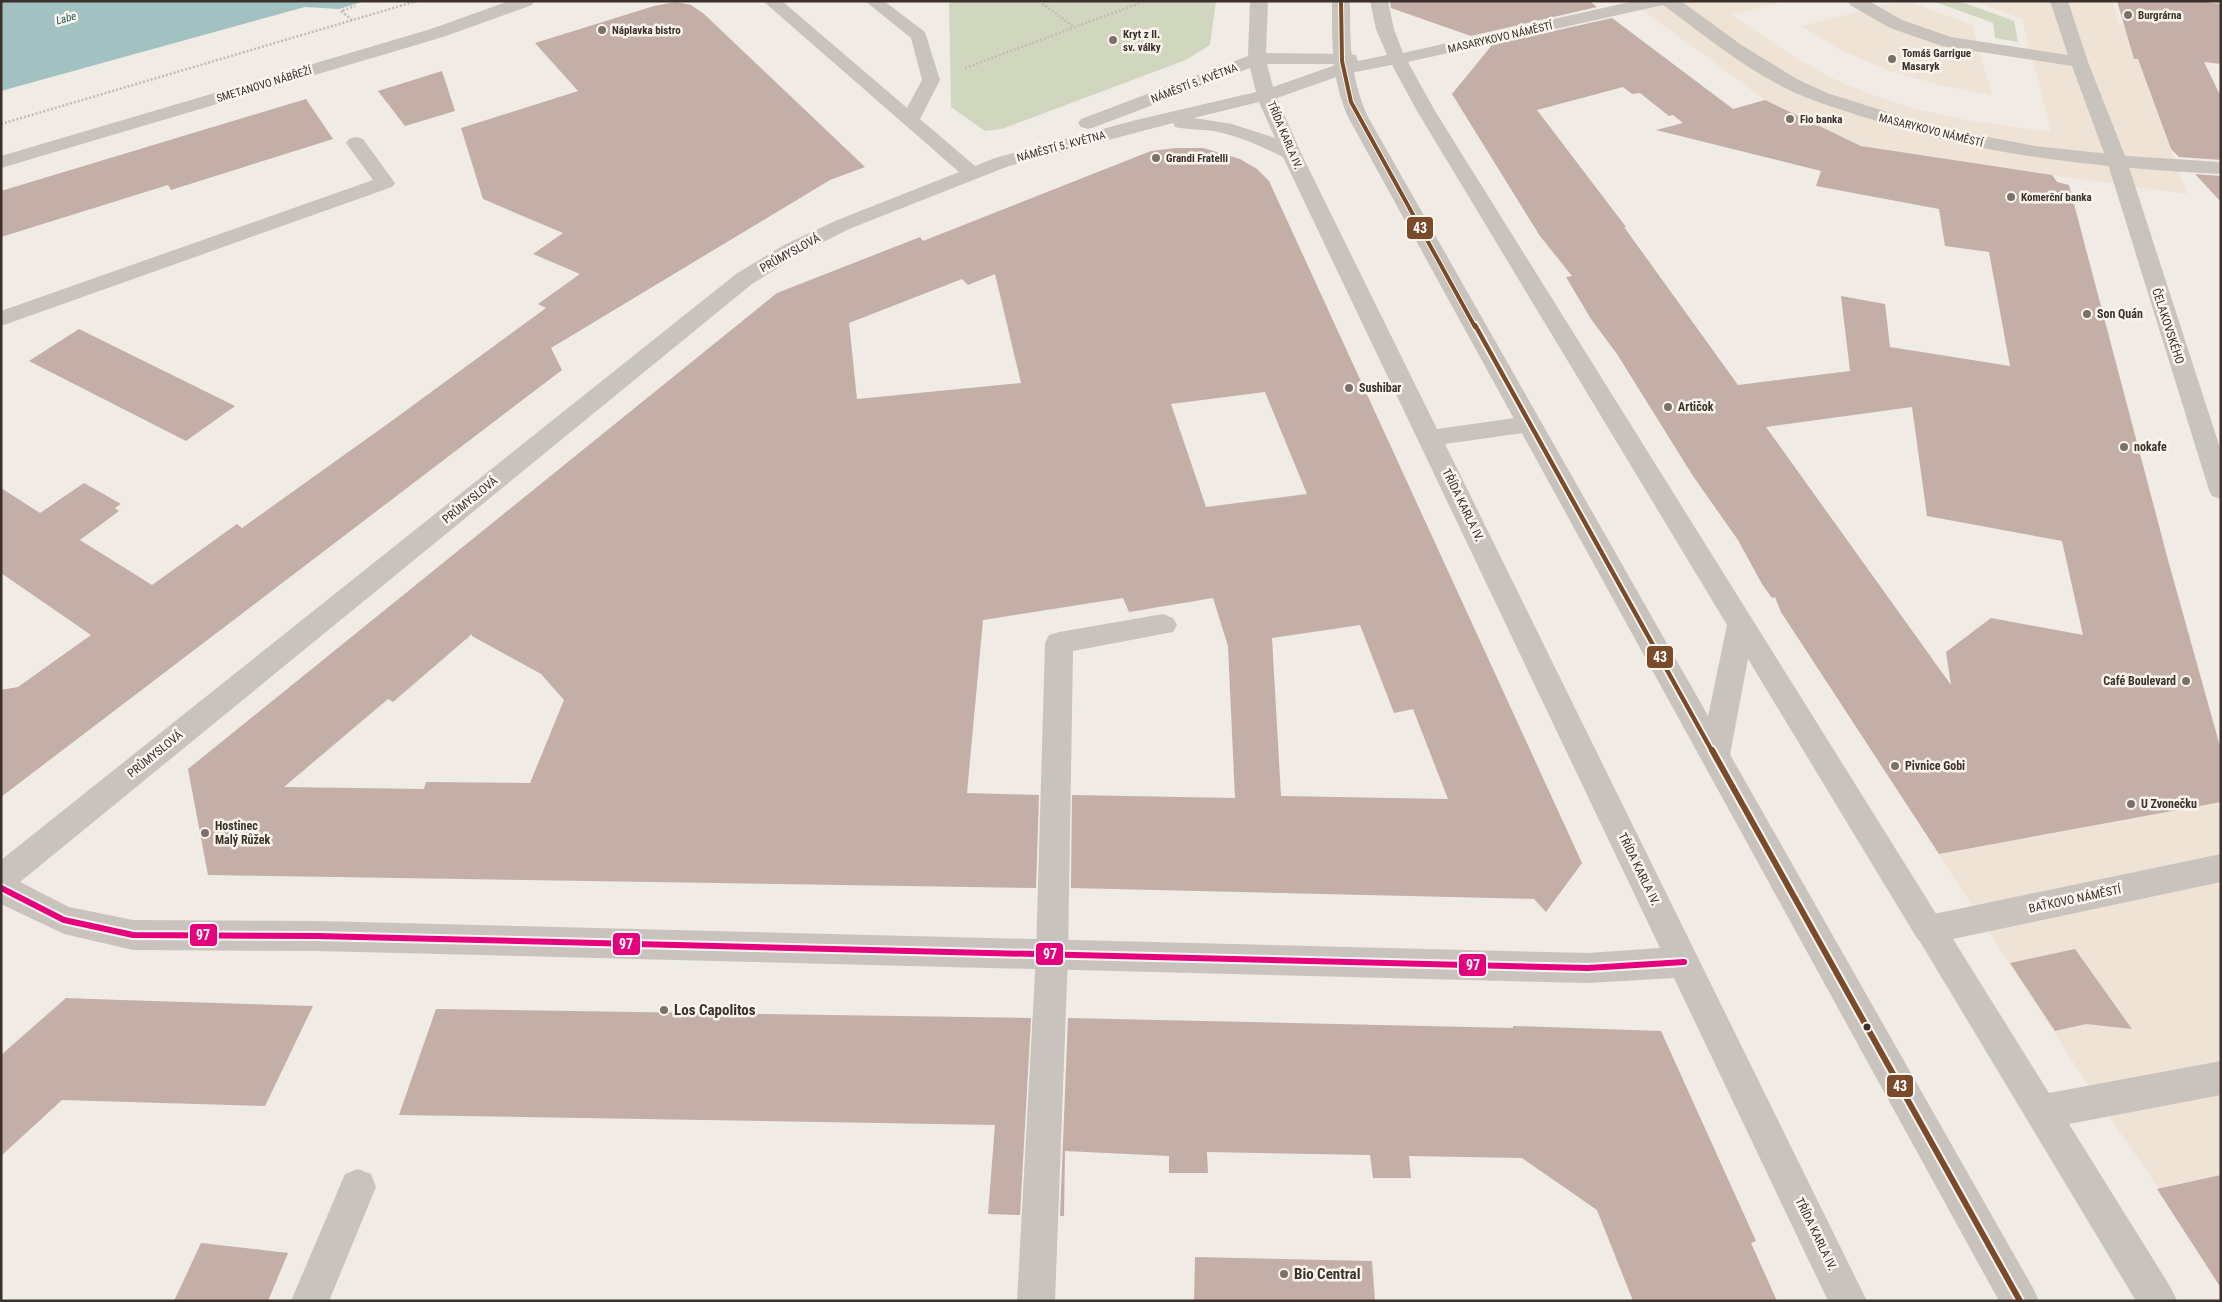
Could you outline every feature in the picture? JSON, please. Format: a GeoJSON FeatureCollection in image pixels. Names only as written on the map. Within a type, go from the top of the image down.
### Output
{"type":"FeatureCollection","features":[{"type":"Feature","properties":{"kind":"street","name":"SMETANOVO NÁBŘEŽÍ"},"geometry":{"type":"LineString","coordinates":[[1,162],[437,33],[526,1]]}},
{"type":"Feature","properties":{"kind":"street"},"geometry":{"type":"LineString","coordinates":[[771,1],[972,173]]}},
{"type":"Feature","properties":{"kind":"street"},"geometry":{"type":"LineString","coordinates":[[873,1],[919,36],[931,80],[911,119]]}},
{"type":"Feature","properties":{"kind":"street"},"geometry":{"type":"LineString","coordinates":[[1259,1],[1256,31],[1262,76]]}},
{"type":"Feature","properties":{"kind":"street"},"geometry":{"type":"LineString","coordinates":[[1341,1],[1341,64],[1347,95],[1358,117],[2020,1301]]}},
{"type":"Feature","properties":{"kind":"street"},"geometry":{"type":"LineString","coordinates":[[1380,1],[1380,12],[1397,60],[2158,1301]]}},
{"type":"Feature","properties":{"kind":"street","name":"MASARYKOVO NÁMĚSTÍ"},"geometry":{"type":"LineString","coordinates":[[1341,64],[1397,60],[1658,1]]}},
{"type":"Feature","properties":{"kind":"street","name":"MASARYKOVO NÁMĚSTÍ"},"geometry":{"type":"LineString","coordinates":[[1669,1],[1756,63],[1818,95],[1893,122],[1968,141],[2118,162],[2221,168]]}},
{"type":"Feature","properties":{"kind":"street"},"geometry":{"type":"LineString","coordinates":[[1856,1],[1896,24],[1929,37],[1978,48],[2079,62]]}},
{"type":"Feature","properties":{"kind":"street"},"geometry":{"type":"LineString","coordinates":[[2059,1],[2079,62],[2118,162]]}},
{"type":"Feature","properties":{"kind":"street","name":"NÁMĚSTÍ 5. KVĚTNA"},"geometry":{"type":"LineString","coordinates":[[1002,162],[1040,142],[1262,76],[1341,64]]}},
{"type":"Feature","properties":{"kind":"street","name":"NÁMĚSTÍ 5. KVĚTNA"},"geometry":{"type":"LineString","coordinates":[[972,173],[1002,162],[1144,124],[1262,76],[1341,64]]}},
{"type":"Feature","properties":{"kind":"street","name":"TŘÍDA KARLA IV."},"geometry":{"type":"LineString","coordinates":[[1262,76],[1291,153],[1431,438],[1848,1301]]}},
{"type":"Feature","properties":{"kind":"street","name":"NÁMĚSTÍ 5. KVĚTNA"},"geometry":{"type":"LineString","coordinates":[[1144,124],[1207,123],[1258,136],[1291,153]]}},
{"type":"Feature","properties":{"kind":"street"},"geometry":{"type":"LineString","coordinates":[[1,319],[385,183],[356,143]]}},
{"type":"Feature","properties":{"kind":"street","name":"ČELAKOVSKÉHO"},"geometry":{"type":"LineString","coordinates":[[2118,162],[2123,185],[2221,490]]}},
{"type":"Feature","properties":{"kind":"street","name":"PRŮMYSLOVÁ"},"geometry":{"type":"LineString","coordinates":[[1,879],[744,279],[791,250],[842,225],[972,173]]}},
{"type":"Feature","properties":{"kind":"street"},"geometry":{"type":"LineString","coordinates":[[1431,438],[1529,424]]}},
{"type":"Feature","properties":{"kind":"street"},"geometry":{"type":"LineString","coordinates":[[1715,755],[1741,623]]}},
{"type":"Feature","properties":{"kind":"street"},"geometry":{"type":"LineString","coordinates":[[1036,1301],[1052,955],[1059,643],[1162,624]]}},
{"type":"Feature","properties":{"kind":"street","name":"BAŤKOVO NÁMĚSTÍ"},"geometry":{"type":"LineString","coordinates":[[1929,930],[2221,868]]}},
{"type":"Feature","properties":{"kind":"street"},"geometry":{"type":"LineString","coordinates":[[1,888],[64,920],[133,935],[317,936],[1588,968],[1684,962]]}},
{"type":"Feature","properties":{"kind":"street"},"geometry":{"type":"LineString","coordinates":[[2042,1112],[2221,1078]]}},
{"type":"Feature","properties":{"kind":"street"},"geometry":{"type":"LineString","coordinates":[[310,1301],[358,1188]]}},
{"type":"Feature","properties":{"kind":"path"},"geometry":{"type":"LineString","coordinates":[[1,124],[417,1]]}},
{"type":"Feature","properties":{"kind":"path"},"geometry":{"type":"LineString","coordinates":[[1039,1],[1074,27]]}},
{"type":"Feature","properties":{"kind":"path"},"geometry":{"type":"LineString","coordinates":[[931,80],[1145,1]]}},
{"type":"Feature","properties":{"kind":"path"},"geometry":{"type":"LineString","coordinates":[[352,20],[341,11],[355,6]]}},
{"type":"Feature","properties":{"kind":"green space"},"geometry":{"type":"Polygon","coordinates":[[[949,1],[1216,1],[1210,45],[1186,60],[1002,129],[985,131],[951,107],[949,1]]]}},
{"type":"Feature","properties":{"kind":"green space"},"geometry":{"type":"Polygon","coordinates":[[[1933,1],[1959,1],[2014,21],[2018,42],[1995,38],[1993,23],[1933,1]]]}},
{"type":"Feature","properties":{"kind":"shaded area"},"geometry":{"type":"Polygon","coordinates":[[[1630,1],[1786,1],[1731,15],[1800,60],[1834,79],[1870,94],[1915,109],[1972,121],[2051,132],[2022,19],[1974,1],[2112,1],[2118,23],[2123,24],[2134,59],[2138,59],[2187,194],[1931,158],[1859,145],[1765,100],[1630,1]]]}},
{"type":"Feature","properties":{"kind":"shaded area"},"geometry":{"type":"Polygon","coordinates":[[[1907,1],[1972,25],[1992,95],[1944,86],[1889,71],[1841,50],[1801,26],[1907,1]]]}},
{"type":"Feature","properties":{"kind":"shaded area"},"geometry":{"type":"Polygon","coordinates":[[[2221,800],[2221,1176],[2160,1190],[2099,1102],[1939,854],[2221,800]]]}},
{"type":"Feature","properties":{"kind":"water","name":"Labe"},"geometry":{"type":"Polygon","coordinates":[[[1,1],[365,1],[339,9],[305,7],[1,91],[1,1]]]}},
{"type":"Feature","properties":{"kind":"building"},"geometry":{"type":"Polygon","coordinates":[[[1390,1],[1589,1],[1597,7],[1471,36],[1391,8],[1390,1]]]}},
{"type":"Feature","properties":{"kind":"building"},"geometry":{"type":"Polygon","coordinates":[[[2117,1],[2197,1],[2221,4],[2221,64],[2204,62],[2221,97],[2221,160],[2179,157],[2171,149],[2138,59],[2134,59],[2117,1]]]}},
{"type":"Feature","properties":{"kind":"building"},"geometry":{"type":"Polygon","coordinates":[[[676,2],[691,5],[704,14],[865,167],[830,180],[551,348],[562,370],[1,797],[1,690],[18,687],[91,635],[1,573],[1,488],[40,513],[84,483],[121,504],[115,508],[119,511],[80,540],[152,585],[237,524],[242,528],[393,420],[546,308],[538,304],[580,274],[533,254],[563,233],[483,199],[461,128],[578,91],[535,43],[654,6],[676,2]]]}},
{"type":"Feature","properties":{"kind":"building"},"geometry":{"type":"Polygon","coordinates":[[[1612,18],[1733,109],[1765,100],[1861,146],[2052,175],[2057,182],[2069,185],[2168,560],[2221,750],[2221,802],[1939,854],[1781,612],[1775,597],[1772,598],[1762,584],[1738,540],[1693,476],[1617,354],[1591,319],[1566,277],[1572,276],[1540,236],[1452,94],[1492,45],[1612,18]],[[1623,87],[1537,110],[1626,227],[1624,227],[1738,385],[1850,371],[1841,296],[1885,304],[1890,347],[2010,366],[1989,252],[1945,246],[1939,209],[1816,186],[1821,171],[1656,130],[1683,123],[1673,115],[1669,116],[1640,93],[1632,94],[1623,87]],[[1912,407],[1766,427],[1951,685],[1946,652],[1991,618],[2083,635],[2062,541],[1927,516],[1912,407]]]}},
{"type":"Feature","properties":{"kind":"building"},"geometry":{"type":"Polygon","coordinates":[[[442,71],[455,111],[405,126],[378,91],[442,71]]]}},
{"type":"Feature","properties":{"kind":"building"},"geometry":{"type":"Polygon","coordinates":[[[306,99],[333,139],[171,190],[168,185],[1,237],[1,191],[306,99]]]}},
{"type":"Feature","properties":{"kind":"building"},"geometry":{"type":"Polygon","coordinates":[[[1176,148],[1203,148],[1240,159],[1257,169],[1269,181],[1582,863],[1546,912],[1534,899],[1071,888],[1072,795],[1235,798],[1228,646],[1213,598],[1129,612],[1123,598],[983,620],[967,793],[1039,795],[1036,888],[208,875],[188,769],[777,293],[920,237],[923,241],[1151,151],[1176,148]],[[995,274],[968,285],[962,279],[849,323],[857,399],[1021,383],[995,274]],[[1265,392],[1171,404],[1206,507],[1307,494],[1265,392]],[[1360,625],[1272,638],[1281,796],[1448,799],[1413,709],[1394,713],[1360,625]],[[472,634],[393,702],[388,699],[284,787],[424,789],[426,782],[530,783],[564,700],[541,674],[472,636],[472,634]]]}},
{"type":"Feature","properties":{"kind":"building"},"geometry":{"type":"Polygon","coordinates":[[[2195,174],[2221,176],[2221,202],[2195,174]]]}},
{"type":"Feature","properties":{"kind":"building"},"geometry":{"type":"Polygon","coordinates":[[[79,329],[235,406],[186,441],[29,361],[79,329]]]}},
{"type":"Feature","properties":{"kind":"building"},"geometry":{"type":"Polygon","coordinates":[[[2075,949],[2132,1029],[2086,1024],[2055,1031],[2010,963],[2075,949]]]}},
{"type":"Feature","properties":{"kind":"building"},"geometry":{"type":"Polygon","coordinates":[[[66,998],[313,1006],[265,1106],[62,1100],[1,1156],[1,1055],[66,998]]]}},
{"type":"Feature","properties":{"kind":"building"},"geometry":{"type":"Polygon","coordinates":[[[436,1009],[1031,1018],[1020,1215],[988,1214],[995,1125],[399,1115],[436,1009]]]}},
{"type":"Feature","properties":{"kind":"building"},"geometry":{"type":"Polygon","coordinates":[[[1068,1018],[1513,1028],[1513,1026],[1661,1031],[1756,1241],[1751,1243],[1777,1301],[1633,1301],[1597,1210],[1522,1158],[1409,1156],[1411,1178],[1373,1178],[1370,1155],[1207,1152],[1208,1173],[1169,1173],[1169,1156],[1065,1151],[1064,1216],[1060,1216],[1068,1018]]]}},
{"type":"Feature","properties":{"kind":"building"},"geometry":{"type":"Polygon","coordinates":[[[2221,1175],[2221,1288],[2157,1189],[2221,1175]]]}},
{"type":"Feature","properties":{"kind":"building"},"geometry":{"type":"Polygon","coordinates":[[[201,1243],[288,1253],[268,1301],[174,1301],[201,1243]]]}},
{"type":"Feature","properties":{"kind":"building","name":"Bio Central"},"geometry":{"type":"Polygon","coordinates":[[[1195,1257],[1372,1261],[1375,1301],[1194,1301],[1195,1257]]]}},
{"type":"Feature","properties":{"kind":"transit line","name":"43"},"geometry":{"type":"LineString","coordinates":[[1341,1],[1343,74],[1351,102],[1358,117],[2020,1301]]}},
{"type":"Feature","properties":{"kind":"transit line","name":"97"},"geometry":{"type":"LineString","coordinates":[[1,888],[64,920],[133,935],[317,936],[1588,968],[1684,962]]}},
{"type":"Feature","properties":{"kind":"place","name":"Burgrárna"},"geometry":{"type":"Point","coordinates":[2128,15]}},
{"type":"Feature","properties":{"kind":"place","name":"Náplavka bistro"},"geometry":{"type":"Point","coordinates":[602,30]}},
{"type":"Feature","properties":{"kind":"place","name":"Kryt z II. sv. války"},"geometry":{"type":"Point","coordinates":[1113,40]}},
{"type":"Feature","properties":{"kind":"place","name":"Tomáš Garrigue Masaryk"},"geometry":{"type":"Point","coordinates":[1892,59]}},
{"type":"Feature","properties":{"kind":"place","name":"Fio banka"},"geometry":{"type":"Point","coordinates":[1790,119]}},
{"type":"Feature","properties":{"kind":"place","name":"Grandi Fratelli"},"geometry":{"type":"Point","coordinates":[1156,158]}},
{"type":"Feature","properties":{"kind":"place","name":"Komerční banka"},"geometry":{"type":"Point","coordinates":[2011,197]}},
{"type":"Feature","properties":{"kind":"place","name":"Son Quán"},"geometry":{"type":"Point","coordinates":[2087,314]}},
{"type":"Feature","properties":{"kind":"place","name":"Sushibar"},"geometry":{"type":"Point","coordinates":[1349,388]}},
{"type":"Feature","properties":{"kind":"place","name":"Artičok"},"geometry":{"type":"Point","coordinates":[1668,407]}},
{"type":"Feature","properties":{"kind":"place","name":"nokafe"},"geometry":{"type":"Point","coordinates":[2124,447]}},
{"type":"Feature","properties":{"kind":"place","name":"Café Boulevard"},"geometry":{"type":"Point","coordinates":[2186,681]}},
{"type":"Feature","properties":{"kind":"place","name":"Pivnice Gobi"},"geometry":{"type":"Point","coordinates":[1895,766]}},
{"type":"Feature","properties":{"kind":"place","name":"U Zvonečku"},"geometry":{"type":"Point","coordinates":[2131,804]}},
{"type":"Feature","properties":{"kind":"place","name":"Hostinec Malý Růžek"},"geometry":{"type":"Point","coordinates":[205,833]}},
{"type":"Feature","properties":{"kind":"place","name":"Los Capolitos"},"geometry":{"type":"Point","coordinates":[664,1010]}},
{"type":"Feature","properties":{"kind":"place","name":"Bio Central"},"geometry":{"type":"Point","coordinates":[1284,1274]}}]}
